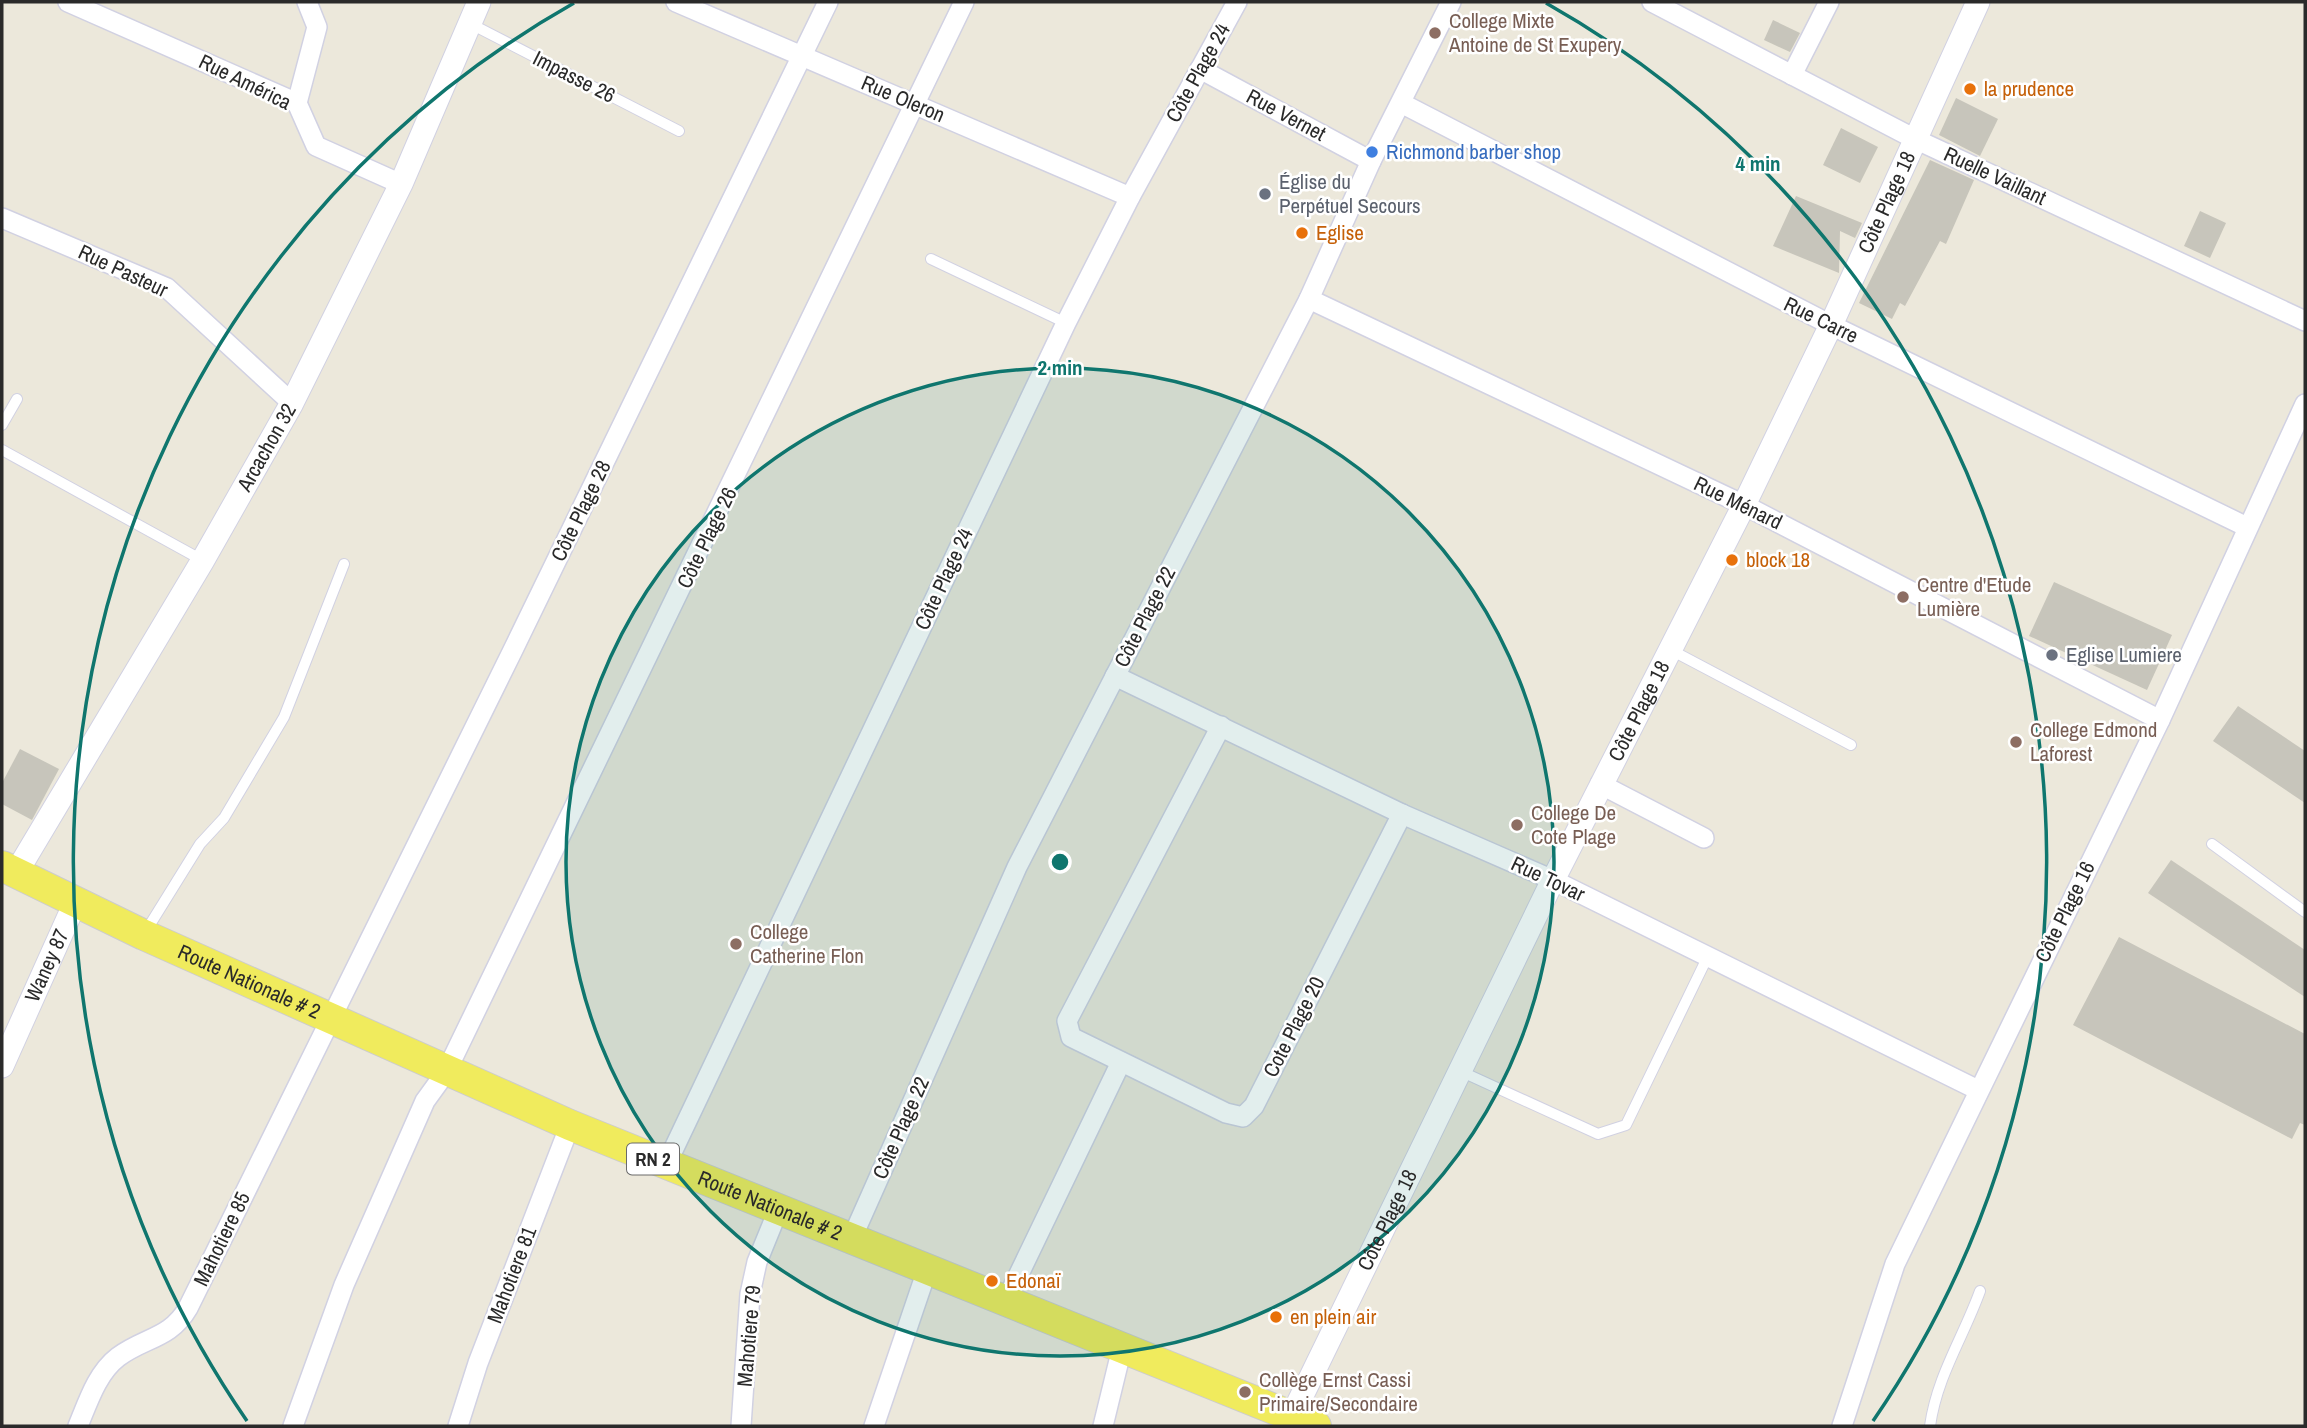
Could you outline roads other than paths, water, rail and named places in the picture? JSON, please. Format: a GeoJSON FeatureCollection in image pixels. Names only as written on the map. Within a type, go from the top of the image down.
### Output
{"type":"FeatureCollection","features":[{"type":"Feature","properties":{"kind":"main road","name":"Route Nationale # 2"},"geometry":{"type":"LineString","coordinates":[[9,870],[144,935],[446,1072],[570,1125],[1304,1422]]}},
{"type":"Feature","properties":{"kind":"street","name":"Rue América"},"geometry":{"type":"LineString","coordinates":[[68,2],[297,103],[316,146],[401,184]]}},
{"type":"Feature","properties":{"kind":"street"},"geometry":{"type":"LineString","coordinates":[[297,103],[317,27],[307,2]]}},
{"type":"Feature","properties":{"kind":"street","name":"Arcachon 32"},"geometry":{"type":"LineString","coordinates":[[9,870],[203,560],[292,403],[401,184],[479,2]]}},
{"type":"Feature","properties":{"kind":"street","name":"Rue Oleron"},"geometry":{"type":"LineString","coordinates":[[676,2],[1130,197]]}},
{"type":"Feature","properties":{"kind":"street","name":"Côte Plage 28"},"geometry":{"type":"LineString","coordinates":[[330,1019],[828,2]]}},
{"type":"Feature","properties":{"kind":"street","name":"Côte Plage 26"},"geometry":{"type":"LineString","coordinates":[[293,1426],[344,1286],[425,1101],[446,1072],[964,2]]}},
{"type":"Feature","properties":{"kind":"street","name":"Côte Plage 24"},"geometry":{"type":"LineString","coordinates":[[666,1165],[1066,323],[1130,197],[1237,2]]}},
{"type":"Feature","properties":{"kind":"street","name":"Côte Plage 22"},"geometry":{"type":"LineString","coordinates":[[852,1238],[1017,867],[1309,299],[1371,161],[1451,2]]}},
{"type":"Feature","properties":{"kind":"street","name":"Ruelle Vaillant"},"geometry":{"type":"LineString","coordinates":[[1652,2],[1915,139],[2305,321]]}},
{"type":"Feature","properties":{"kind":"street"},"geometry":{"type":"LineString","coordinates":[[1792,75],[1829,2]]}},
{"type":"Feature","properties":{"kind":"street","name":"Côte Plage 18"},"geometry":{"type":"LineString","coordinates":[[1304,1422],[1460,1071],[1668,649],[1744,505],[1831,325],[1978,2]]}},
{"type":"Feature","properties":{"kind":"street","name":"Rue Vernet"},"geometry":{"type":"LineString","coordinates":[[1200,69],[1371,161]]}},
{"type":"Feature","properties":{"kind":"street","name":"Rue Carre"},"geometry":{"type":"LineString","coordinates":[[1401,103],[1609,213],[1831,325],[2247,527]]}},
{"type":"Feature","properties":{"kind":"street","name":"Rue Pasteur"},"geometry":{"type":"LineString","coordinates":[[2,218],[167,288],[292,403]]}},
{"type":"Feature","properties":{"kind":"street","name":"Rue Ménard"},"geometry":{"type":"LineString","coordinates":[[1309,299],[1744,505],[2160,720]]}},
{"type":"Feature","properties":{"kind":"street","name":"Côte Plage 16"},"geometry":{"type":"LineString","coordinates":[[1842,1426],[1895,1264],[2160,720],[2305,404]]}},
{"type":"Feature","properties":{"kind":"street","name":"Rue Tovar"},"geometry":{"type":"LineString","coordinates":[[1115,676],[1402,814],[1553,880],[1978,1090]]}},
{"type":"Feature","properties":{"kind":"street","name":"Cote Plage 20"},"geometry":{"type":"LineString","coordinates":[[1221,726],[1068,1021],[1071,1037],[1121,1062],[1235,1117],[1243,1117],[1249,1113],[1402,814]]}},
{"type":"Feature","properties":{"kind":"street"},"geometry":{"type":"LineString","coordinates":[[1600,785],[1704,838]]}},
{"type":"Feature","properties":{"kind":"street","name":"Waney 87"},"geometry":{"type":"LineString","coordinates":[[2,1066],[75,903]]}},
{"type":"Feature","properties":{"kind":"street","name":"Mahotiere 85"},"geometry":{"type":"LineString","coordinates":[[78,1426],[96,1383],[117,1357],[171,1331],[180,1322],[330,1019]]}},
{"type":"Feature","properties":{"kind":"street"},"geometry":{"type":"LineString","coordinates":[[1007,1300],[1121,1062]]}},
{"type":"Feature","properties":{"kind":"street","name":"Mahotiere 81"},"geometry":{"type":"LineString","coordinates":[[458,1426],[478,1363],[570,1125]]}},
{"type":"Feature","properties":{"kind":"street","name":"Mahotiere 79"},"geometry":{"type":"LineString","coordinates":[[741,1426],[750,1294],[757,1262],[779,1208]]}},
{"type":"Feature","properties":{"kind":"street"},"geometry":{"type":"LineString","coordinates":[[874,1426],[927,1270]]}},
{"type":"Feature","properties":{"kind":"street"},"geometry":{"type":"LineString","coordinates":[[1103,1426],[1122,1348]]}},
{"type":"Feature","properties":{"kind":"lane","name":"Impasse 26"},"geometry":{"type":"LineString","coordinates":[[469,23],[679,131]]}},
{"type":"Feature","properties":{"kind":"lane"},"geometry":{"type":"LineString","coordinates":[[931,258],[1066,323]]}},
{"type":"Feature","properties":{"kind":"lane"},"geometry":{"type":"LineString","coordinates":[[2,425],[17,398]]}},
{"type":"Feature","properties":{"kind":"lane"},"geometry":{"type":"LineString","coordinates":[[2,450],[203,560]]}},
{"type":"Feature","properties":{"kind":"lane"},"geometry":{"type":"LineString","coordinates":[[144,935],[200,844],[224,818],[284,717],[344,564]]}},
{"type":"Feature","properties":{"kind":"lane"},"geometry":{"type":"LineString","coordinates":[[1668,649],[1851,745]]}},
{"type":"Feature","properties":{"kind":"lane"},"geometry":{"type":"LineString","coordinates":[[2211,844],[2305,912]]}},
{"type":"Feature","properties":{"kind":"lane"},"geometry":{"type":"LineString","coordinates":[[1460,1071],[1598,1133],[1613,1132],[1626,1125],[1708,956]]}},
{"type":"Feature","properties":{"kind":"lane"},"geometry":{"type":"LineString","coordinates":[[1930,1426],[1942,1373],[1958,1348],[1980,1291]]}},
{"type":"Feature","properties":{"kind":"place","name":"College Mixte Antoine de St Exupery"},"geometry":{"type":"Point","coordinates":[1435,33]}},
{"type":"Feature","properties":{"kind":"place","name":"la prudence"},"geometry":{"type":"Point","coordinates":[1970,89]}},
{"type":"Feature","properties":{"kind":"place","name":"Richmond barber shop"},"geometry":{"type":"Point","coordinates":[1372,152]}},
{"type":"Feature","properties":{"kind":"place","name":"Église du Perpétuel Secours"},"geometry":{"type":"Point","coordinates":[1265,194]}},
{"type":"Feature","properties":{"kind":"place","name":"Eglise"},"geometry":{"type":"Point","coordinates":[1302,233]}},
{"type":"Feature","properties":{"kind":"place","name":"block 18"},"geometry":{"type":"Point","coordinates":[1732,560]}},
{"type":"Feature","properties":{"kind":"place","name":"Centre d'Etude Lumière"},"geometry":{"type":"Point","coordinates":[1903,597]}},
{"type":"Feature","properties":{"kind":"place","name":"Eglise Lumiere"},"geometry":{"type":"Point","coordinates":[2052,655]}},
{"type":"Feature","properties":{"kind":"place","name":"College Edmond Laforest"},"geometry":{"type":"Point","coordinates":[2016,742]}},
{"type":"Feature","properties":{"kind":"place","name":"College De Cote Plage"},"geometry":{"type":"Point","coordinates":[1517,825]}},
{"type":"Feature","properties":{"kind":"place","name":"College Catherine Flon"},"geometry":{"type":"Point","coordinates":[736,944]}},
{"type":"Feature","properties":{"kind":"place","name":"Edonaï"},"geometry":{"type":"Point","coordinates":[992,1281]}},
{"type":"Feature","properties":{"kind":"place","name":"en plein air"},"geometry":{"type":"Point","coordinates":[1276,1317]}},
{"type":"Feature","properties":{"kind":"place","name":"Collège Ernst Cassi Primaire/Secondaire"},"geometry":{"type":"Point","coordinates":[1245,1392]}}]}
